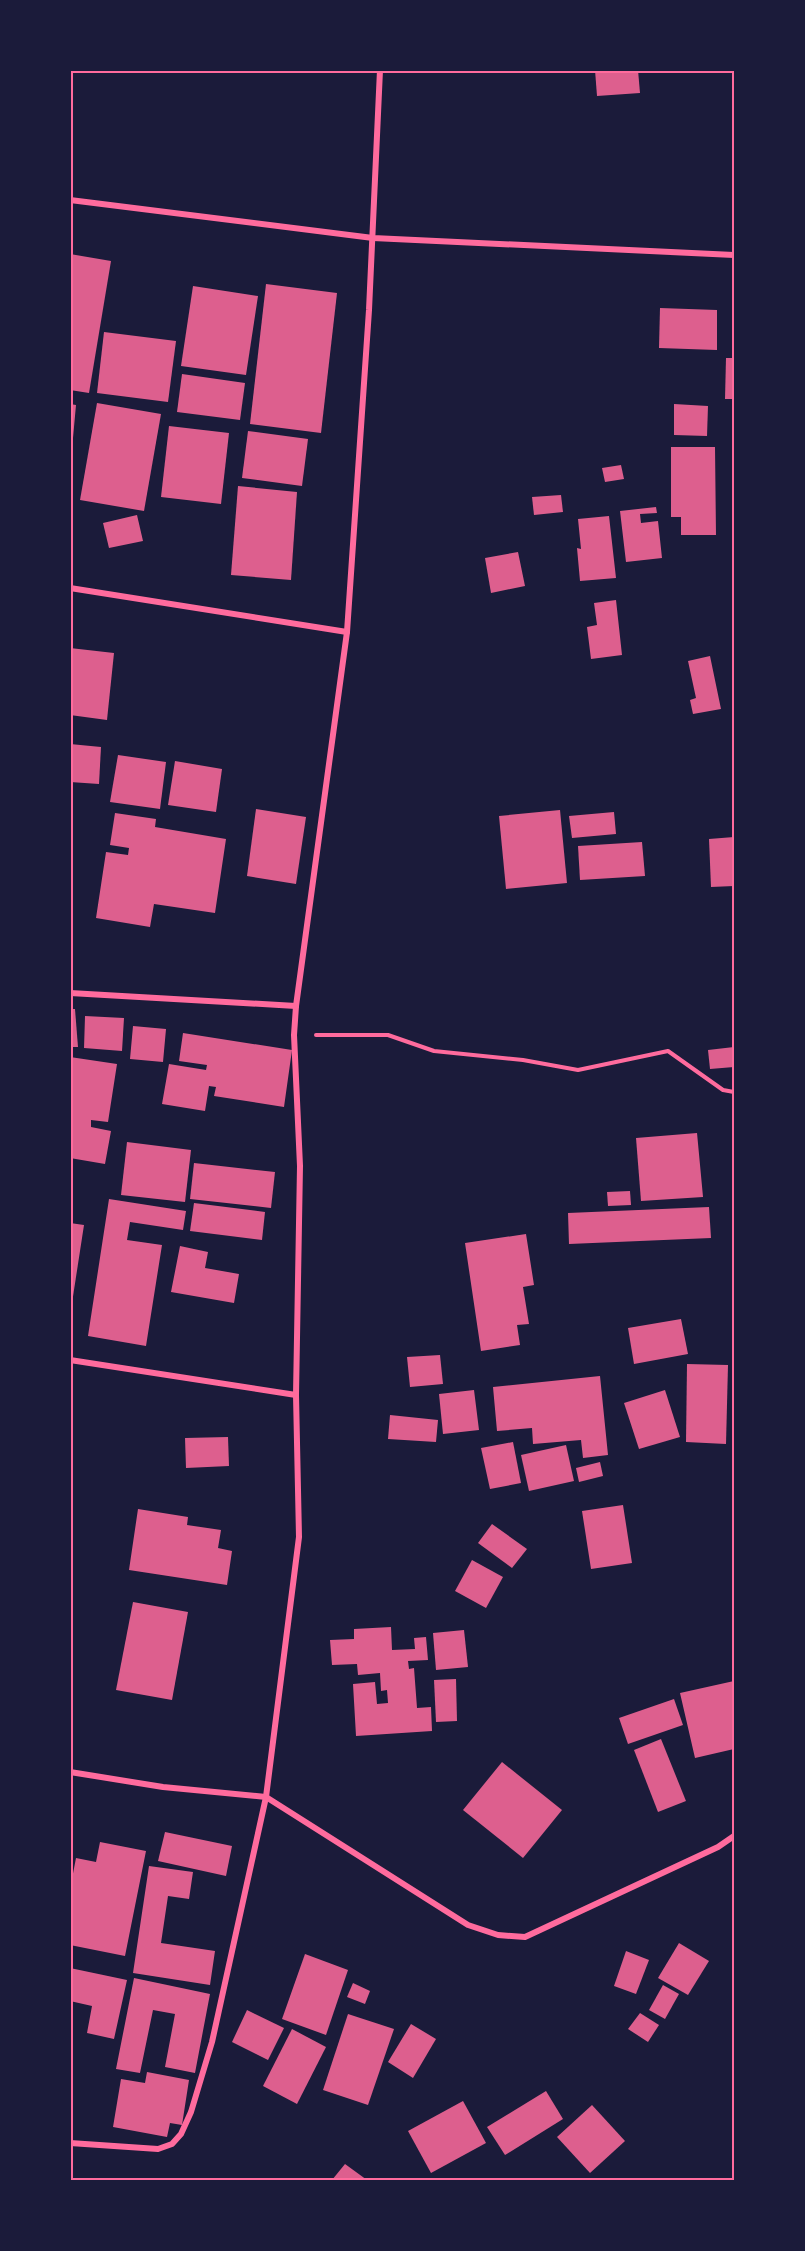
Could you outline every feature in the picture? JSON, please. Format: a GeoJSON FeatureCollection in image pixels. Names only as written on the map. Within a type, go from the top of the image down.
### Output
{"type":"FeatureCollection","features":[{"type":"Feature","properties":{"kind":"street"},"geometry":{"type":"LineString","coordinates":[[70,2143],[158,2149],[172,2144],[181,2134],[191,2112],[212,2042],[266,1797],[299,1537],[296,1395],[300,1166],[294,1035],[346,632],[373,238],[380,70]]}},
{"type":"Feature","properties":{"kind":"street"},"geometry":{"type":"LineString","coordinates":[[70,200],[373,238],[735,255]]}},
{"type":"Feature","properties":{"kind":"street"},"geometry":{"type":"LineString","coordinates":[[70,588],[346,632]]}},
{"type":"Feature","properties":{"kind":"street"},"geometry":{"type":"LineString","coordinates":[[70,993],[296,1006]]}},
{"type":"Feature","properties":{"kind":"street"},"geometry":{"type":"LineString","coordinates":[[70,1360],[296,1395]]}},
{"type":"Feature","properties":{"kind":"street"},"geometry":{"type":"LineString","coordinates":[[70,1772],[163,1787],[266,1797],[468,1925],[498,1935],[525,1937],[718,1847],[735,1836]]}},
{"type":"Feature","properties":{"kind":"path"},"geometry":{"type":"LineString","coordinates":[[294,1035],[388,1035],[434,1052],[523,1060],[578,1070],[668,1051],[723,1090],[735,1092]]}},
{"type":"Feature","properties":{"kind":"building"},"geometry":{"type":"Polygon","coordinates":[[[595,70],[638,70],[640,93],[597,96],[595,70]]]}},
{"type":"Feature","properties":{"kind":"building"},"geometry":{"type":"Polygon","coordinates":[[[70,254],[111,261],[89,393],[70,390],[70,254]]]}},
{"type":"Feature","properties":{"kind":"building"},"geometry":{"type":"Polygon","coordinates":[[[266,284],[337,293],[321,433],[250,424],[266,284]]]}},
{"type":"Feature","properties":{"kind":"building"},"geometry":{"type":"Polygon","coordinates":[[[193,286],[258,296],[246,375],[181,366],[193,286]]]}},
{"type":"Feature","properties":{"kind":"building"},"geometry":{"type":"Polygon","coordinates":[[[660,308],[717,310],[717,350],[659,348],[660,308]]]}},
{"type":"Feature","properties":{"kind":"building"},"geometry":{"type":"Polygon","coordinates":[[[104,332],[176,341],[168,402],[97,393],[104,332]]]}},
{"type":"Feature","properties":{"kind":"building"},"geometry":{"type":"Polygon","coordinates":[[[726,358],[734,358],[734,399],[725,399],[726,358]]]}},
{"type":"Feature","properties":{"kind":"building"},"geometry":{"type":"Polygon","coordinates":[[[182,374],[245,383],[240,420],[177,412],[182,374]]]}},
{"type":"Feature","properties":{"kind":"building"},"geometry":{"type":"Polygon","coordinates":[[[97,403],[161,414],[144,511],[80,500],[97,403]]]}},
{"type":"Feature","properties":{"kind":"building"},"geometry":{"type":"Polygon","coordinates":[[[70,404],[76,405],[72,449],[70,448],[70,404]]]}},
{"type":"Feature","properties":{"kind":"building"},"geometry":{"type":"Polygon","coordinates":[[[674,404],[708,406],[707,436],[674,435],[674,404]]]}},
{"type":"Feature","properties":{"kind":"building"},"geometry":{"type":"Polygon","coordinates":[[[169,426],[229,433],[221,504],[161,497],[169,426]]]}},
{"type":"Feature","properties":{"kind":"building"},"geometry":{"type":"Polygon","coordinates":[[[248,431],[308,439],[302,486],[242,478],[248,431]]]}},
{"type":"Feature","properties":{"kind":"building"},"geometry":{"type":"Polygon","coordinates":[[[671,447],[715,447],[716,535],[681,535],[681,517],[671,517],[671,447]]]}},
{"type":"Feature","properties":{"kind":"building"},"geometry":{"type":"Polygon","coordinates":[[[621,465],[624,479],[605,482],[602,468],[621,465]]]}},
{"type":"Feature","properties":{"kind":"building"},"geometry":{"type":"Polygon","coordinates":[[[238,486],[297,492],[291,580],[231,575],[238,486]]]}},
{"type":"Feature","properties":{"kind":"building"},"geometry":{"type":"Polygon","coordinates":[[[561,495],[563,512],[534,515],[532,497],[561,495]]]}},
{"type":"Feature","properties":{"kind":"building"},"geometry":{"type":"Polygon","coordinates":[[[656,507],[657,513],[640,514],[641,523],[658,521],[662,558],[626,562],[620,511],[656,507]]]}},
{"type":"Feature","properties":{"kind":"building"},"geometry":{"type":"Polygon","coordinates":[[[137,515],[143,541],[109,548],[103,523],[137,515]]]}},
{"type":"Feature","properties":{"kind":"building"},"geometry":{"type":"Polygon","coordinates":[[[609,516],[616,578],[580,581],[577,548],[581,549],[578,519],[609,516]]]}},
{"type":"Feature","properties":{"kind":"building"},"geometry":{"type":"Polygon","coordinates":[[[518,552],[525,586],[491,593],[485,558],[518,552]]]}},
{"type":"Feature","properties":{"kind":"building"},"geometry":{"type":"Polygon","coordinates":[[[616,600],[622,655],[591,659],[587,627],[597,625],[594,603],[616,600]]]}},
{"type":"Feature","properties":{"kind":"building"},"geometry":{"type":"Polygon","coordinates":[[[70,648],[114,653],[107,720],[70,715],[70,648]]]}},
{"type":"Feature","properties":{"kind":"building"},"geometry":{"type":"Polygon","coordinates":[[[710,656],[721,709],[693,714],[690,700],[696,698],[688,661],[710,656]]]}},
{"type":"Feature","properties":{"kind":"building"},"geometry":{"type":"Polygon","coordinates":[[[70,744],[101,747],[99,784],[70,782],[70,744]]]}},
{"type":"Feature","properties":{"kind":"building"},"geometry":{"type":"Polygon","coordinates":[[[118,755],[166,762],[160,809],[110,802],[118,755]]]}},
{"type":"Feature","properties":{"kind":"building"},"geometry":{"type":"Polygon","coordinates":[[[175,761],[222,769],[216,812],[168,805],[175,761]]]}},
{"type":"Feature","properties":{"kind":"building"},"geometry":{"type":"Polygon","coordinates":[[[256,809],[306,817],[296,884],[247,876],[256,809]]]}},
{"type":"Feature","properties":{"kind":"building"},"geometry":{"type":"Polygon","coordinates":[[[560,810],[567,883],[506,889],[499,816],[560,810]]]}},
{"type":"Feature","properties":{"kind":"building"},"geometry":{"type":"Polygon","coordinates":[[[614,812],[616,834],[572,838],[569,816],[614,812]]]}},
{"type":"Feature","properties":{"kind":"building"},"geometry":{"type":"Polygon","coordinates":[[[115,813],[156,819],[155,827],[226,839],[215,913],[154,904],[150,927],[96,918],[106,852],[128,855],[129,848],[110,845],[115,813]]]}},
{"type":"Feature","properties":{"kind":"building"},"geometry":{"type":"Polygon","coordinates":[[[734,837],[734,886],[711,887],[709,839],[734,837]]]}},
{"type":"Feature","properties":{"kind":"building"},"geometry":{"type":"Polygon","coordinates":[[[642,842],[645,876],[580,880],[578,846],[642,842]]]}},
{"type":"Feature","properties":{"kind":"building"},"geometry":{"type":"Polygon","coordinates":[[[70,1009],[75,1009],[78,1047],[70,1047],[70,1009]]]}},
{"type":"Feature","properties":{"kind":"building"},"geometry":{"type":"Polygon","coordinates":[[[85,1016],[124,1018],[122,1051],[84,1048],[85,1016]]]}},
{"type":"Feature","properties":{"kind":"building"},"geometry":{"type":"Polygon","coordinates":[[[133,1026],[166,1029],[163,1062],[130,1059],[133,1026]]]}},
{"type":"Feature","properties":{"kind":"building"},"geometry":{"type":"Polygon","coordinates":[[[183,1033],[292,1050],[284,1107],[214,1096],[216,1087],[209,1086],[205,1111],[162,1104],[169,1064],[206,1070],[207,1065],[179,1061],[183,1033]]]}},
{"type":"Feature","properties":{"kind":"building"},"geometry":{"type":"Polygon","coordinates":[[[734,1047],[734,1067],[710,1069],[708,1050],[734,1047]]]}},
{"type":"Feature","properties":{"kind":"building"},"geometry":{"type":"Polygon","coordinates":[[[70,1057],[117,1064],[108,1122],[91,1120],[91,1127],[111,1131],[105,1164],[70,1158],[70,1057]]]}},
{"type":"Feature","properties":{"kind":"building"},"geometry":{"type":"Polygon","coordinates":[[[697,1133],[703,1197],[641,1201],[636,1138],[697,1133]]]}},
{"type":"Feature","properties":{"kind":"building"},"geometry":{"type":"Polygon","coordinates":[[[127,1142],[191,1150],[185,1202],[121,1195],[127,1142]]]}},
{"type":"Feature","properties":{"kind":"building"},"geometry":{"type":"Polygon","coordinates":[[[194,1163],[275,1172],[271,1208],[190,1199],[194,1163]]]}},
{"type":"Feature","properties":{"kind":"building"},"geometry":{"type":"Polygon","coordinates":[[[630,1191],[631,1205],[608,1206],[607,1192],[630,1191]]]}},
{"type":"Feature","properties":{"kind":"building"},"geometry":{"type":"Polygon","coordinates":[[[109,1199],[186,1211],[183,1230],[130,1222],[127,1240],[162,1245],[146,1346],[88,1336],[109,1199]]]}},
{"type":"Feature","properties":{"kind":"building"},"geometry":{"type":"Polygon","coordinates":[[[194,1203],[265,1212],[262,1240],[190,1231],[194,1203]]]}},
{"type":"Feature","properties":{"kind":"building"},"geometry":{"type":"Polygon","coordinates":[[[709,1207],[711,1238],[569,1244],[568,1213],[709,1207]]]}},
{"type":"Feature","properties":{"kind":"building"},"geometry":{"type":"Polygon","coordinates":[[[70,1223],[84,1225],[72,1303],[70,1303],[70,1223]]]}},
{"type":"Feature","properties":{"kind":"building"},"geometry":{"type":"Polygon","coordinates":[[[526,1234],[534,1285],[523,1287],[529,1324],[517,1325],[520,1345],[481,1351],[465,1243],[526,1234]]]}},
{"type":"Feature","properties":{"kind":"building"},"geometry":{"type":"Polygon","coordinates":[[[180,1246],[208,1252],[205,1268],[239,1274],[234,1303],[171,1292],[180,1246]]]}},
{"type":"Feature","properties":{"kind":"building"},"geometry":{"type":"Polygon","coordinates":[[[681,1319],[688,1354],[634,1364],[628,1328],[681,1319]]]}},
{"type":"Feature","properties":{"kind":"building"},"geometry":{"type":"Polygon","coordinates":[[[440,1355],[443,1384],[410,1387],[407,1357],[440,1355]]]}},
{"type":"Feature","properties":{"kind":"building"},"geometry":{"type":"Polygon","coordinates":[[[687,1364],[728,1365],[726,1444],[686,1442],[687,1364]]]}},
{"type":"Feature","properties":{"kind":"building"},"geometry":{"type":"Polygon","coordinates":[[[600,1376],[608,1455],[583,1458],[581,1440],[533,1444],[532,1428],[497,1431],[493,1387],[600,1376]]]}},
{"type":"Feature","properties":{"kind":"building"},"geometry":{"type":"Polygon","coordinates":[[[474,1390],[479,1430],[443,1434],[439,1394],[474,1390]]]}},
{"type":"Feature","properties":{"kind":"building"},"geometry":{"type":"Polygon","coordinates":[[[665,1390],[680,1437],[639,1449],[624,1403],[665,1390]]]}},
{"type":"Feature","properties":{"kind":"building"},"geometry":{"type":"Polygon","coordinates":[[[390,1415],[438,1420],[436,1442],[388,1439],[390,1415]]]}},
{"type":"Feature","properties":{"kind":"building"},"geometry":{"type":"Polygon","coordinates":[[[228,1437],[229,1466],[186,1468],[185,1438],[228,1437]]]}},
{"type":"Feature","properties":{"kind":"building"},"geometry":{"type":"Polygon","coordinates":[[[513,1442],[521,1483],[490,1489],[481,1448],[513,1442]]]}},
{"type":"Feature","properties":{"kind":"building"},"geometry":{"type":"Polygon","coordinates":[[[566,1445],[574,1481],[529,1491],[521,1455],[566,1445]]]}},
{"type":"Feature","properties":{"kind":"building"},"geometry":{"type":"Polygon","coordinates":[[[600,1462],[603,1476],[579,1482],[576,1468],[600,1462]]]}},
{"type":"Feature","properties":{"kind":"building"},"geometry":{"type":"Polygon","coordinates":[[[623,1505],[632,1563],[591,1569],[582,1511],[623,1505]]]}},
{"type":"Feature","properties":{"kind":"building"},"geometry":{"type":"Polygon","coordinates":[[[138,1509],[188,1517],[187,1525],[221,1530],[218,1548],[232,1551],[227,1585],[129,1570],[138,1509]]]}},
{"type":"Feature","properties":{"kind":"building"},"geometry":{"type":"Polygon","coordinates":[[[492,1524],[527,1549],[512,1568],[478,1543],[492,1524]]]}},
{"type":"Feature","properties":{"kind":"building"},"geometry":{"type":"Polygon","coordinates":[[[472,1560],[503,1577],[486,1608],[455,1591],[472,1560]]]}},
{"type":"Feature","properties":{"kind":"building"},"geometry":{"type":"Polygon","coordinates":[[[133,1602],[188,1612],[172,1700],[116,1690],[133,1602]]]}},
{"type":"Feature","properties":{"kind":"building"},"geometry":{"type":"Polygon","coordinates":[[[391,1627],[392,1650],[415,1649],[414,1638],[426,1637],[428,1660],[408,1661],[409,1669],[414,1668],[417,1708],[431,1707],[432,1731],[356,1736],[353,1684],[375,1682],[377,1704],[388,1703],[387,1690],[381,1691],[380,1673],[358,1675],[357,1664],[332,1665],[330,1640],[354,1639],[354,1629],[391,1627]]]}},
{"type":"Feature","properties":{"kind":"building"},"geometry":{"type":"Polygon","coordinates":[[[464,1630],[468,1667],[436,1670],[433,1633],[464,1630]]]}},
{"type":"Feature","properties":{"kind":"building"},"geometry":{"type":"Polygon","coordinates":[[[456,1679],[457,1721],[436,1722],[434,1680],[456,1679]]]}},
{"type":"Feature","properties":{"kind":"building"},"geometry":{"type":"Polygon","coordinates":[[[734,1681],[734,1741],[732,1741],[734,1749],[695,1758],[680,1693],[734,1681]]]}},
{"type":"Feature","properties":{"kind":"building"},"geometry":{"type":"Polygon","coordinates":[[[674,1699],[683,1725],[628,1744],[619,1718],[674,1699]]]}},
{"type":"Feature","properties":{"kind":"building"},"geometry":{"type":"Polygon","coordinates":[[[661,1739],[686,1801],[658,1812],[634,1750],[661,1739]]]}},
{"type":"Feature","properties":{"kind":"building"},"geometry":{"type":"Polygon","coordinates":[[[502,1762],[562,1810],[523,1858],[463,1810],[502,1762]]]}},
{"type":"Feature","properties":{"kind":"building"},"geometry":{"type":"Polygon","coordinates":[[[165,1832],[232,1846],[226,1876],[158,1861],[165,1832]]]}},
{"type":"Feature","properties":{"kind":"building"},"geometry":{"type":"Polygon","coordinates":[[[100,1842],[146,1851],[125,1956],[70,1945],[70,1889],[76,1858],[96,1862],[100,1842]]]}},
{"type":"Feature","properties":{"kind":"building"},"geometry":{"type":"Polygon","coordinates":[[[149,1866],[193,1872],[189,1899],[168,1896],[161,1943],[215,1951],[210,1985],[133,1973],[149,1866]]]}},
{"type":"Feature","properties":{"kind":"building"},"geometry":{"type":"Polygon","coordinates":[[[679,1943],[709,1961],[688,1995],[658,1978],[679,1943]]]}},
{"type":"Feature","properties":{"kind":"building"},"geometry":{"type":"Polygon","coordinates":[[[626,1951],[649,1960],[636,1994],[614,1986],[626,1951]]]}},
{"type":"Feature","properties":{"kind":"building"},"geometry":{"type":"Polygon","coordinates":[[[305,1954],[348,1970],[326,2035],[282,2019],[305,1954]]]}},
{"type":"Feature","properties":{"kind":"building"},"geometry":{"type":"Polygon","coordinates":[[[70,1968],[127,1980],[114,2039],[87,2033],[92,2006],[70,2001],[70,1968]]]}},
{"type":"Feature","properties":{"kind":"building"},"geometry":{"type":"Polygon","coordinates":[[[134,1978],[210,1994],[195,2073],[165,2067],[175,2014],[153,2010],[140,2073],[116,2069],[134,1978]]]}},
{"type":"Feature","properties":{"kind":"building"},"geometry":{"type":"Polygon","coordinates":[[[353,1983],[370,1991],[365,2004],[347,1997],[353,1983]]]}},
{"type":"Feature","properties":{"kind":"building"},"geometry":{"type":"Polygon","coordinates":[[[663,1985],[679,1994],[665,2019],[649,2010],[663,1985]]]}},
{"type":"Feature","properties":{"kind":"building"},"geometry":{"type":"Polygon","coordinates":[[[247,2010],[284,2028],[268,2060],[232,2042],[247,2010]]]}},
{"type":"Feature","properties":{"kind":"building"},"geometry":{"type":"Polygon","coordinates":[[[640,2013],[659,2025],[648,2042],[628,2029],[640,2013]]]}},
{"type":"Feature","properties":{"kind":"building"},"geometry":{"type":"Polygon","coordinates":[[[348,2014],[394,2029],[368,2105],[323,2090],[348,2014]]]}},
{"type":"Feature","properties":{"kind":"building"},"geometry":{"type":"Polygon","coordinates":[[[411,2024],[436,2039],[413,2078],[388,2062],[411,2024]]]}},
{"type":"Feature","properties":{"kind":"building"},"geometry":{"type":"Polygon","coordinates":[[[292,2029],[326,2047],[297,2104],[263,2086],[292,2029]]]}},
{"type":"Feature","properties":{"kind":"building"},"geometry":{"type":"Polygon","coordinates":[[[147,2072],[189,2080],[182,2125],[170,2123],[167,2137],[113,2127],[121,2079],[145,2083],[147,2072]]]}},
{"type":"Feature","properties":{"kind":"building"},"geometry":{"type":"Polygon","coordinates":[[[546,2091],[563,2119],[505,2155],[487,2127],[546,2091]]]}},
{"type":"Feature","properties":{"kind":"building"},"geometry":{"type":"Polygon","coordinates":[[[463,2101],[486,2143],[431,2173],[408,2131],[463,2101]]]}},
{"type":"Feature","properties":{"kind":"building"},"geometry":{"type":"Polygon","coordinates":[[[592,2105],[625,2141],[590,2173],[557,2137],[592,2105]]]}},
{"type":"Feature","properties":{"kind":"building"},"geometry":{"type":"Polygon","coordinates":[[[345,2164],[367,2180],[332,2180],[345,2164]]]}}]}
